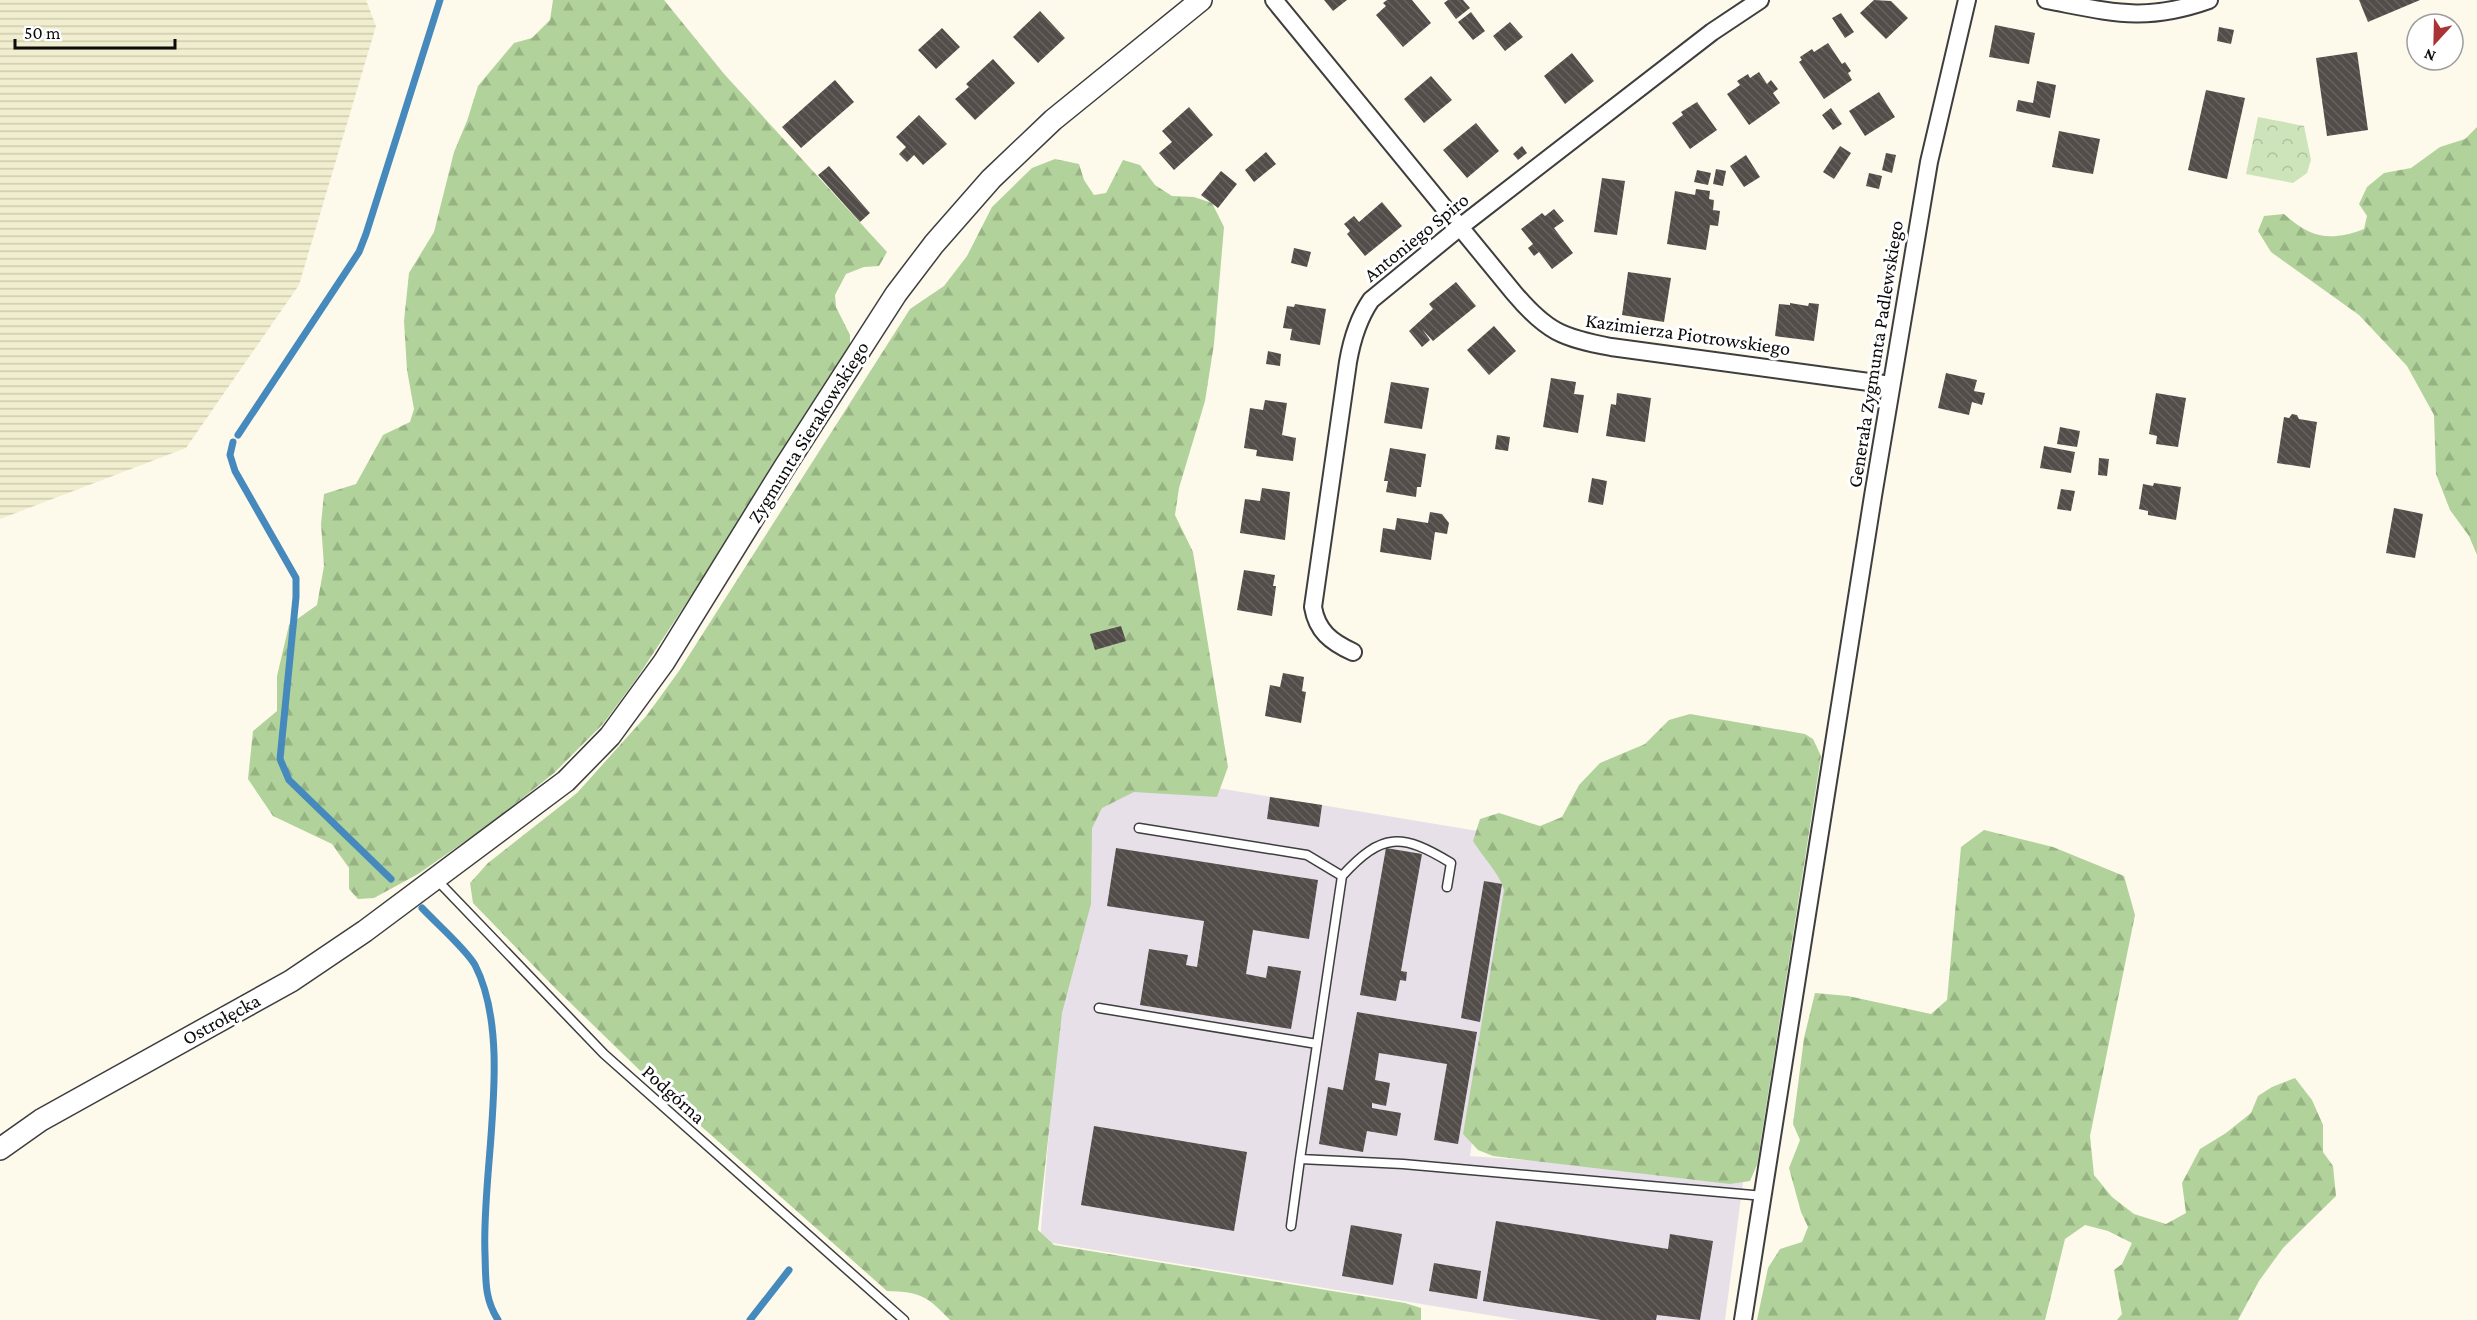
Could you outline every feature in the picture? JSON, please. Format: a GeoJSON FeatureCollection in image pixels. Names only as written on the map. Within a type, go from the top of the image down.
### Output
{"type":"FeatureCollection","features":[{"type":"Feature","properties":{"kind":"street","name":"Zygmunta Sierakowskiego"},"geometry":{"type":"LineString","coordinates":[[435,878],[566,781],[610,736],[664,662],[784,468],[896,294],[934,244],[991,179],[1053,120],[1201,0]]}},
{"type":"Feature","properties":{"kind":"street","name":"Kazimierza Piotrowskiego"},"geometry":{"type":"LineString","coordinates":[[1274,0],[1528,310],[1549,328],[1565,336],[1611,347],[1891,385]]}},
{"type":"Feature","properties":{"kind":"street","name":"Antoniego Spiro"},"geometry":{"type":"LineString","coordinates":[[1353,652],[1336,644],[1324,634],[1315,620],[1313,607],[1352,339],[1362,314],[1371,300],[1460,227],[1712,32],[1760,0]]}},
{"type":"Feature","properties":{"kind":"street","name":"Generała Zygmunta Padlewskiego"},"geometry":{"type":"LineString","coordinates":[[1743,1320],[1891,385],[1929,162],[1967,0]]}},
{"type":"Feature","properties":{"kind":"street"},"geometry":{"type":"LineString","coordinates":[[2046,0],[2135,15],[2183,9],[2209,0]]}},
{"type":"Feature","properties":{"kind":"street","name":"Ostrołęcka"},"geometry":{"type":"LineString","coordinates":[[0,1149],[41,1120],[291,981],[365,931],[435,878]]}},
{"type":"Feature","properties":{"kind":"lane"},"geometry":{"type":"LineString","coordinates":[[1139,828],[1307,855],[1342,876]]}},
{"type":"Feature","properties":{"kind":"lane"},"geometry":{"type":"LineString","coordinates":[[1291,1226],[1342,876],[1357,859],[1374,846],[1389,841],[1427,849],[1451,863],[1447,887]]}},
{"type":"Feature","properties":{"kind":"lane","name":"Podgórna"},"geometry":{"type":"LineString","coordinates":[[435,878],[604,1054],[904,1320]]}},
{"type":"Feature","properties":{"kind":"lane"},"geometry":{"type":"LineString","coordinates":[[1099,1008],[1317,1044]]}},
{"type":"Feature","properties":{"kind":"lane"},"geometry":{"type":"LineString","coordinates":[[1300,1159],[1403,1164],[1764,1196]]}},
{"type":"Feature","properties":{"kind":"shaded area"},"geometry":{"type":"Polygon","coordinates":[[[0,0],[366,0],[376,26],[299,285],[186,448],[0,519],[0,0]]]}},
{"type":"Feature","properties":{"kind":"shaded area"},"geometry":{"type":"Polygon","coordinates":[[[1079,765],[1514,837],[1470,1156],[1744,1175],[1725,1320],[1518,1320],[1040,1241],[1079,765]]]}},
{"type":"Feature","properties":{"kind":"green space"},"geometry":{"type":"Polygon","coordinates":[[[553,0],[664,0],[725,75],[887,252],[879,266],[864,267],[846,274],[835,295],[836,307],[850,335],[850,354],[637,678],[603,724],[554,773],[487,826],[418,874],[374,898],[358,899],[349,889],[349,868],[332,844],[273,816],[248,779],[253,731],[277,711],[277,676],[289,625],[317,605],[324,566],[321,524],[324,494],[356,484],[383,435],[410,422],[414,409],[407,370],[404,321],[409,273],[434,232],[454,152],[478,86],[514,43],[532,38],[550,20],[553,0]]]}},
{"type":"Feature","properties":{"kind":"green space"},"geometry":{"type":"Polygon","coordinates":[[[2258,117],[2304,126],[2311,160],[2307,173],[2293,183],[2246,174],[2258,117]]]}},
{"type":"Feature","properties":{"kind":"green space"},"geometry":{"type":"Polygon","coordinates":[[[2477,127],[2477,555],[2469,536],[2450,510],[2436,474],[2434,415],[2407,366],[2359,315],[2271,252],[2258,231],[2264,216],[2284,214],[2303,228],[2321,235],[2341,236],[2364,229],[2367,216],[2359,204],[2367,187],[2384,173],[2411,168],[2440,147],[2465,139],[2477,127]]]}},
{"type":"Feature","properties":{"kind":"green space"},"geometry":{"type":"Polygon","coordinates":[[[1055,159],[1079,164],[1084,180],[1094,195],[1106,193],[1123,160],[1140,165],[1155,185],[1172,196],[1194,197],[1212,203],[1224,227],[1214,344],[1205,401],[1179,488],[1175,515],[1193,552],[1228,767],[1217,797],[1134,792],[1102,808],[1092,828],[1091,904],[1062,1013],[1038,1230],[1054,1245],[1405,1303],[1421,1308],[1421,1320],[950,1320],[923,1297],[916,1294],[887,1291],[658,1088],[554,987],[473,903],[470,883],[488,863],[577,793],[647,715],[679,671],[910,309],[944,286],[967,256],[992,207],[1032,168],[1055,159]]]}},
{"type":"Feature","properties":{"kind":"green space"},"geometry":{"type":"Polygon","coordinates":[[[1690,714],[1805,734],[1813,739],[1821,756],[1757,1165],[1750,1181],[1730,1184],[1493,1156],[1478,1150],[1463,1134],[1504,890],[1495,871],[1473,841],[1480,819],[1499,813],[1540,826],[1562,817],[1579,785],[1600,763],[1645,744],[1669,720],[1690,714]]]}},
{"type":"Feature","properties":{"kind":"green space"},"geometry":{"type":"Polygon","coordinates":[[[1984,830],[2053,847],[2124,876],[2135,915],[2090,1136],[2094,1175],[2112,1197],[2134,1214],[2166,1224],[2186,1213],[2182,1183],[2200,1149],[2226,1133],[2251,1113],[2258,1096],[2272,1087],[2295,1078],[2312,1100],[2323,1125],[2323,1152],[2333,1166],[2336,1196],[2283,1248],[2259,1281],[2238,1320],[2117,1320],[2122,1314],[2114,1270],[2122,1264],[2132,1243],[2108,1231],[2085,1225],[2065,1239],[2045,1320],[1757,1320],[1768,1268],[1780,1249],[1802,1242],[1808,1227],[1801,1212],[1789,1168],[1800,1140],[1793,1124],[1804,1038],[1815,993],[1848,996],[1931,1014],[1947,1000],[1961,847],[1984,830]]]}},
{"type":"Feature","properties":{"kind":"building"},"geometry":{"type":"Polygon","coordinates":[[[1324,0],[1347,0],[1333,11],[1324,0]]]}},
{"type":"Feature","properties":{"kind":"building"},"geometry":{"type":"Polygon","coordinates":[[[1387,0],[1412,0],[1431,23],[1403,47],[1376,15],[1386,6],[1383,3],[1387,0]]]}},
{"type":"Feature","properties":{"kind":"building"},"geometry":{"type":"Polygon","coordinates":[[[1448,0],[1463,0],[1470,8],[1456,19],[1444,3],[1448,0]]]}},
{"type":"Feature","properties":{"kind":"building"},"geometry":{"type":"Polygon","coordinates":[[[1874,0],[1891,1],[1908,18],[1886,39],[1860,13],[1874,0]]]}},
{"type":"Feature","properties":{"kind":"building"},"geometry":{"type":"Polygon","coordinates":[[[2359,0],[2420,0],[2368,22],[2359,0]]]}},
{"type":"Feature","properties":{"kind":"building"},"geometry":{"type":"Polygon","coordinates":[[[1040,11],[1065,38],[1038,63],[1013,37],[1040,11]]]}},
{"type":"Feature","properties":{"kind":"building"},"geometry":{"type":"Polygon","coordinates":[[[1471,12],[1485,31],[1473,40],[1458,22],[1471,12]]]}},
{"type":"Feature","properties":{"kind":"building"},"geometry":{"type":"Polygon","coordinates":[[[1841,13],[1854,32],[1845,38],[1832,18],[1841,13]]]}},
{"type":"Feature","properties":{"kind":"building"},"geometry":{"type":"Polygon","coordinates":[[[1510,22],[1523,37],[1505,51],[1493,36],[1510,22]]]}},
{"type":"Feature","properties":{"kind":"building"},"geometry":{"type":"Polygon","coordinates":[[[1995,25],[2035,33],[2029,64],[1989,57],[1995,25]]]}},
{"type":"Feature","properties":{"kind":"building"},"geometry":{"type":"Polygon","coordinates":[[[2219,27],[2234,30],[2231,44],[2217,41],[2219,27]]]}},
{"type":"Feature","properties":{"kind":"building"},"geometry":{"type":"Polygon","coordinates":[[[942,28],[960,47],[936,69],[918,50],[942,28]]]}},
{"type":"Feature","properties":{"kind":"building"},"geometry":{"type":"Polygon","coordinates":[[[1828,43],[1842,64],[1845,62],[1851,71],[1848,73],[1852,80],[1824,99],[1799,62],[1802,60],[1800,57],[1812,49],[1814,52],[1828,43]]]}},
{"type":"Feature","properties":{"kind":"building"},"geometry":{"type":"Polygon","coordinates":[[[2357,52],[2368,130],[2327,136],[2316,58],[2357,52]]]}},
{"type":"Feature","properties":{"kind":"building"},"geometry":{"type":"Polygon","coordinates":[[[1572,53],[1594,81],[1565,104],[1544,76],[1572,53]]]}},
{"type":"Feature","properties":{"kind":"building"},"geometry":{"type":"Polygon","coordinates":[[[993,59],[1015,83],[975,120],[955,99],[969,87],[966,84],[993,59]]]}},
{"type":"Feature","properties":{"kind":"building"},"geometry":{"type":"Polygon","coordinates":[[[1759,72],[1767,84],[1771,80],[1778,89],[1773,93],[1780,103],[1749,125],[1727,94],[1740,85],[1737,81],[1748,74],[1750,78],[1759,72]]]}},
{"type":"Feature","properties":{"kind":"building"},"geometry":{"type":"Polygon","coordinates":[[[1431,76],[1452,100],[1424,123],[1404,99],[1431,76]]]}},
{"type":"Feature","properties":{"kind":"building"},"geometry":{"type":"Polygon","coordinates":[[[835,80],[854,102],[801,148],[782,127],[835,80]]]}},
{"type":"Feature","properties":{"kind":"building"},"geometry":{"type":"Polygon","coordinates":[[[2037,81],[2056,85],[2050,118],[2016,111],[2018,100],[2033,103],[2037,81]]]}},
{"type":"Feature","properties":{"kind":"building"},"geometry":{"type":"Polygon","coordinates":[[[2206,90],[2245,98],[2227,179],[2188,170],[2206,90]]]}},
{"type":"Feature","properties":{"kind":"building"},"geometry":{"type":"Polygon","coordinates":[[[1879,92],[1895,117],[1865,136],[1849,111],[1879,92]]]}},
{"type":"Feature","properties":{"kind":"building"},"geometry":{"type":"Polygon","coordinates":[[[1697,102],[1717,130],[1690,149],[1672,123],[1683,115],[1681,112],[1697,102]]]}},
{"type":"Feature","properties":{"kind":"building"},"geometry":{"type":"Polygon","coordinates":[[[1189,107],[1213,135],[1174,170],[1159,153],[1172,142],[1162,131],[1189,107]]]}},
{"type":"Feature","properties":{"kind":"building"},"geometry":{"type":"Polygon","coordinates":[[[1831,108],[1842,124],[1833,130],[1822,115],[1831,108]]]}},
{"type":"Feature","properties":{"kind":"building"},"geometry":{"type":"Polygon","coordinates":[[[919,115],[947,144],[923,165],[914,155],[907,162],[899,154],[906,147],[896,137],[919,115]]]}},
{"type":"Feature","properties":{"kind":"building"},"geometry":{"type":"Polygon","coordinates":[[[1476,123],[1499,151],[1467,178],[1443,150],[1476,123]]]}},
{"type":"Feature","properties":{"kind":"building"},"geometry":{"type":"Polygon","coordinates":[[[2059,131],[2100,139],[2093,174],[2052,167],[2059,131]]]}},
{"type":"Feature","properties":{"kind":"building"},"geometry":{"type":"Polygon","coordinates":[[[1522,146],[1527,153],[1518,160],[1513,154],[1522,146]]]}},
{"type":"Feature","properties":{"kind":"building"},"geometry":{"type":"Polygon","coordinates":[[[1840,146],[1851,153],[1834,179],[1823,172],[1840,146]]]}},
{"type":"Feature","properties":{"kind":"building"},"geometry":{"type":"Polygon","coordinates":[[[1266,152],[1276,164],[1254,182],[1245,170],[1266,152]]]}},
{"type":"Feature","properties":{"kind":"building"},"geometry":{"type":"Polygon","coordinates":[[[1886,153],[1896,155],[1892,173],[1882,170],[1886,153]]]}},
{"type":"Feature","properties":{"kind":"building"},"geometry":{"type":"Polygon","coordinates":[[[1746,155],[1760,177],[1744,187],[1730,166],[1746,155]]]}},
{"type":"Feature","properties":{"kind":"building"},"geometry":{"type":"Polygon","coordinates":[[[829,166],[870,213],[860,222],[818,175],[829,166]]]}},
{"type":"Feature","properties":{"kind":"building"},"geometry":{"type":"Polygon","coordinates":[[[1716,169],[1726,171],[1723,186],[1713,184],[1716,169]]]}},
{"type":"Feature","properties":{"kind":"building"},"geometry":{"type":"Polygon","coordinates":[[[1697,170],[1711,173],[1708,185],[1694,182],[1697,170]]]}},
{"type":"Feature","properties":{"kind":"building"},"geometry":{"type":"Polygon","coordinates":[[[1221,171],[1237,184],[1218,208],[1201,195],[1221,171]]]}},
{"type":"Feature","properties":{"kind":"building"},"geometry":{"type":"Polygon","coordinates":[[[1869,173],[1882,176],[1879,189],[1866,186],[1869,173]]]}},
{"type":"Feature","properties":{"kind":"building"},"geometry":{"type":"Polygon","coordinates":[[[1602,178],[1625,181],[1617,235],[1594,232],[1602,178]]]}},
{"type":"Feature","properties":{"kind":"building"},"geometry":{"type":"Polygon","coordinates":[[[1696,189],[1710,191],[1709,199],[1714,200],[1713,210],[1720,211],[1718,226],[1710,225],[1706,250],[1667,244],[1675,191],[1695,195],[1696,189]]]}},
{"type":"Feature","properties":{"kind":"building"},"geometry":{"type":"Polygon","coordinates":[[[1382,202],[1402,226],[1365,256],[1347,234],[1350,231],[1344,224],[1354,216],[1359,222],[1382,202]]]}},
{"type":"Feature","properties":{"kind":"building"},"geometry":{"type":"Polygon","coordinates":[[[1554,209],[1564,221],[1554,228],[1573,253],[1552,269],[1539,252],[1534,256],[1528,248],[1533,244],[1521,229],[1542,213],[1545,216],[1554,209]]]}},
{"type":"Feature","properties":{"kind":"building"},"geometry":{"type":"Polygon","coordinates":[[[1294,248],[1311,252],[1307,267],[1291,263],[1294,248]]]}},
{"type":"Feature","properties":{"kind":"building"},"geometry":{"type":"Polygon","coordinates":[[[1628,272],[1671,278],[1664,322],[1622,315],[1628,272]]]}},
{"type":"Feature","properties":{"kind":"building"},"geometry":{"type":"Polygon","coordinates":[[[1456,282],[1476,306],[1433,341],[1422,329],[1430,340],[1422,347],[1409,331],[1433,309],[1429,304],[1456,282]]]}},
{"type":"Feature","properties":{"kind":"building"},"geometry":{"type":"Polygon","coordinates":[[[1790,303],[1808,306],[1809,303],[1819,304],[1814,341],[1775,336],[1779,304],[1790,305],[1790,303]]]}},
{"type":"Feature","properties":{"kind":"building"},"geometry":{"type":"Polygon","coordinates":[[[1295,304],[1326,309],[1320,345],[1290,340],[1292,329],[1283,328],[1287,306],[1294,307],[1295,304]]]}},
{"type":"Feature","properties":{"kind":"building"},"geometry":{"type":"Polygon","coordinates":[[[1494,326],[1516,351],[1489,375],[1467,350],[1494,326]]]}},
{"type":"Feature","properties":{"kind":"building"},"geometry":{"type":"Polygon","coordinates":[[[1268,351],[1281,354],[1280,366],[1266,364],[1268,351]]]}},
{"type":"Feature","properties":{"kind":"building"},"geometry":{"type":"Polygon","coordinates":[[[1946,373],[1977,380],[1974,391],[1985,393],[1982,405],[1972,402],[1969,415],[1938,408],[1946,373]]]}},
{"type":"Feature","properties":{"kind":"building"},"geometry":{"type":"Polygon","coordinates":[[[1551,378],[1576,382],[1574,394],[1584,395],[1578,433],[1543,427],[1551,378]]]}},
{"type":"Feature","properties":{"kind":"building"},"geometry":{"type":"Polygon","coordinates":[[[1391,382],[1429,388],[1422,429],[1384,423],[1391,382]]]}},
{"type":"Feature","properties":{"kind":"building"},"geometry":{"type":"Polygon","coordinates":[[[1617,393],[1651,398],[1645,442],[1606,436],[1611,404],[1616,405],[1617,393]]]}},
{"type":"Feature","properties":{"kind":"building"},"geometry":{"type":"Polygon","coordinates":[[[2156,393],[2186,398],[2178,447],[2156,444],[2157,436],[2149,434],[2156,393]]]}},
{"type":"Feature","properties":{"kind":"building"},"geometry":{"type":"Polygon","coordinates":[[[1265,400],[1287,403],[1282,435],[1296,438],[1293,461],[1256,456],[1257,450],[1244,448],[1250,408],[1263,410],[1265,400]]]}},
{"type":"Feature","properties":{"kind":"building"},"geometry":{"type":"Polygon","coordinates":[[[2292,414],[2297,415],[2299,419],[2317,422],[2310,468],[2277,463],[2284,417],[2289,418],[2292,414]]]}},
{"type":"Feature","properties":{"kind":"building"},"geometry":{"type":"Polygon","coordinates":[[[2060,427],[2080,431],[2077,447],[2057,444],[2060,427]]]}},
{"type":"Feature","properties":{"kind":"building"},"geometry":{"type":"Polygon","coordinates":[[[1497,435],[1510,437],[1508,451],[1495,449],[1497,435]]]}},
{"type":"Feature","properties":{"kind":"building"},"geometry":{"type":"Polygon","coordinates":[[[2044,446],[2075,452],[2071,473],[2040,468],[2044,446]]]}},
{"type":"Feature","properties":{"kind":"building"},"geometry":{"type":"Polygon","coordinates":[[[1390,448],[1426,454],[1421,487],[1417,487],[1416,497],[1386,492],[1388,481],[1384,481],[1390,448]]]}},
{"type":"Feature","properties":{"kind":"building"},"geometry":{"type":"Polygon","coordinates":[[[2099,458],[2109,459],[2107,476],[2098,475],[2099,458]]]}},
{"type":"Feature","properties":{"kind":"building"},"geometry":{"type":"Polygon","coordinates":[[[1592,478],[1607,481],[1603,505],[1588,502],[1592,478]]]}},
{"type":"Feature","properties":{"kind":"building"},"geometry":{"type":"Polygon","coordinates":[[[2154,483],[2181,487],[2176,520],[2148,515],[2148,511],[2139,509],[2143,484],[2153,486],[2154,483]]]}},
{"type":"Feature","properties":{"kind":"building"},"geometry":{"type":"Polygon","coordinates":[[[1262,488],[1290,492],[1285,540],[1240,533],[1245,499],[1260,501],[1262,488]]]}},
{"type":"Feature","properties":{"kind":"building"},"geometry":{"type":"Polygon","coordinates":[[[2061,489],[2075,491],[2071,511],[2057,509],[2061,489]]]}},
{"type":"Feature","properties":{"kind":"building"},"geometry":{"type":"Polygon","coordinates":[[[2394,508],[2423,514],[2415,558],[2386,553],[2394,508]]]}},
{"type":"Feature","properties":{"kind":"building"},"geometry":{"type":"Polygon","coordinates":[[[1430,512],[1442,514],[1449,523],[1447,534],[1435,532],[1431,560],[1380,552],[1383,528],[1395,530],[1397,518],[1428,523],[1430,512]]]}},
{"type":"Feature","properties":{"kind":"building"},"geometry":{"type":"Polygon","coordinates":[[[1244,570],[1275,575],[1273,586],[1276,586],[1272,616],[1237,610],[1244,570]]]}},
{"type":"Feature","properties":{"kind":"building"},"geometry":{"type":"Polygon","coordinates":[[[1121,626],[1126,641],[1095,650],[1090,634],[1121,626]]]}},
{"type":"Feature","properties":{"kind":"building"},"geometry":{"type":"Polygon","coordinates":[[[1283,673],[1304,677],[1302,691],[1306,692],[1301,723],[1265,716],[1270,685],[1280,687],[1283,673]]]}},
{"type":"Feature","properties":{"kind":"building"},"geometry":{"type":"Polygon","coordinates":[[[1270,797],[1322,805],[1319,827],[1267,819],[1270,797]]]}},
{"type":"Feature","properties":{"kind":"building"},"geometry":{"type":"Polygon","coordinates":[[[1116,848],[1318,880],[1309,939],[1253,930],[1246,974],[1266,978],[1268,966],[1301,971],[1291,1029],[1140,1005],[1149,949],[1188,955],[1186,965],[1197,967],[1204,921],[1107,906],[1116,848]]]}},
{"type":"Feature","properties":{"kind":"building"},"geometry":{"type":"Polygon","coordinates":[[[1386,848],[1422,854],[1401,971],[1407,972],[1406,981],[1400,980],[1396,1001],[1360,995],[1386,848]]]}},
{"type":"Feature","properties":{"kind":"building"},"geometry":{"type":"Polygon","coordinates":[[[1484,881],[1502,884],[1480,1022],[1461,1018],[1484,881]]]}},
{"type":"Feature","properties":{"kind":"building"},"geometry":{"type":"Polygon","coordinates":[[[1357,1012],[1477,1032],[1458,1144],[1434,1140],[1447,1064],[1379,1053],[1375,1080],[1390,1083],[1386,1106],[1372,1103],[1372,1108],[1401,1113],[1397,1136],[1367,1131],[1363,1152],[1319,1144],[1328,1087],[1343,1090],[1357,1012]]]}},
{"type":"Feature","properties":{"kind":"building"},"geometry":{"type":"Polygon","coordinates":[[[1094,1126],[1247,1152],[1234,1231],[1081,1205],[1094,1126]]]}},
{"type":"Feature","properties":{"kind":"building"},"geometry":{"type":"Polygon","coordinates":[[[1496,1221],[1668,1249],[1670,1234],[1713,1241],[1700,1320],[1657,1315],[1656,1320],[1601,1320],[1483,1301],[1496,1221]]]}},
{"type":"Feature","properties":{"kind":"building"},"geometry":{"type":"Polygon","coordinates":[[[1351,1225],[1402,1234],[1393,1285],[1342,1276],[1351,1225]]]}},
{"type":"Feature","properties":{"kind":"building"},"geometry":{"type":"Polygon","coordinates":[[[1434,1263],[1481,1271],[1477,1299],[1429,1291],[1434,1263]]]}},
{"type":"Feature","properties":{"kind":"waterway"},"geometry":{"type":"LineString","coordinates":[[238,435],[359,252],[440,0]]}},
{"type":"Feature","properties":{"kind":"waterway"},"geometry":{"type":"LineString","coordinates":[[233,442],[230,455],[235,471],[296,578],[280,759],[289,780],[391,879]]}},
{"type":"Feature","properties":{"kind":"waterway"},"geometry":{"type":"LineString","coordinates":[[422,908],[471,959],[486,996],[492,1030],[494,1067],[485,1220],[485,1272],[490,1304],[498,1320]]}},
{"type":"Feature","properties":{"kind":"waterway"},"geometry":{"type":"LineString","coordinates":[[750,1320],[789,1270]]}}]}
